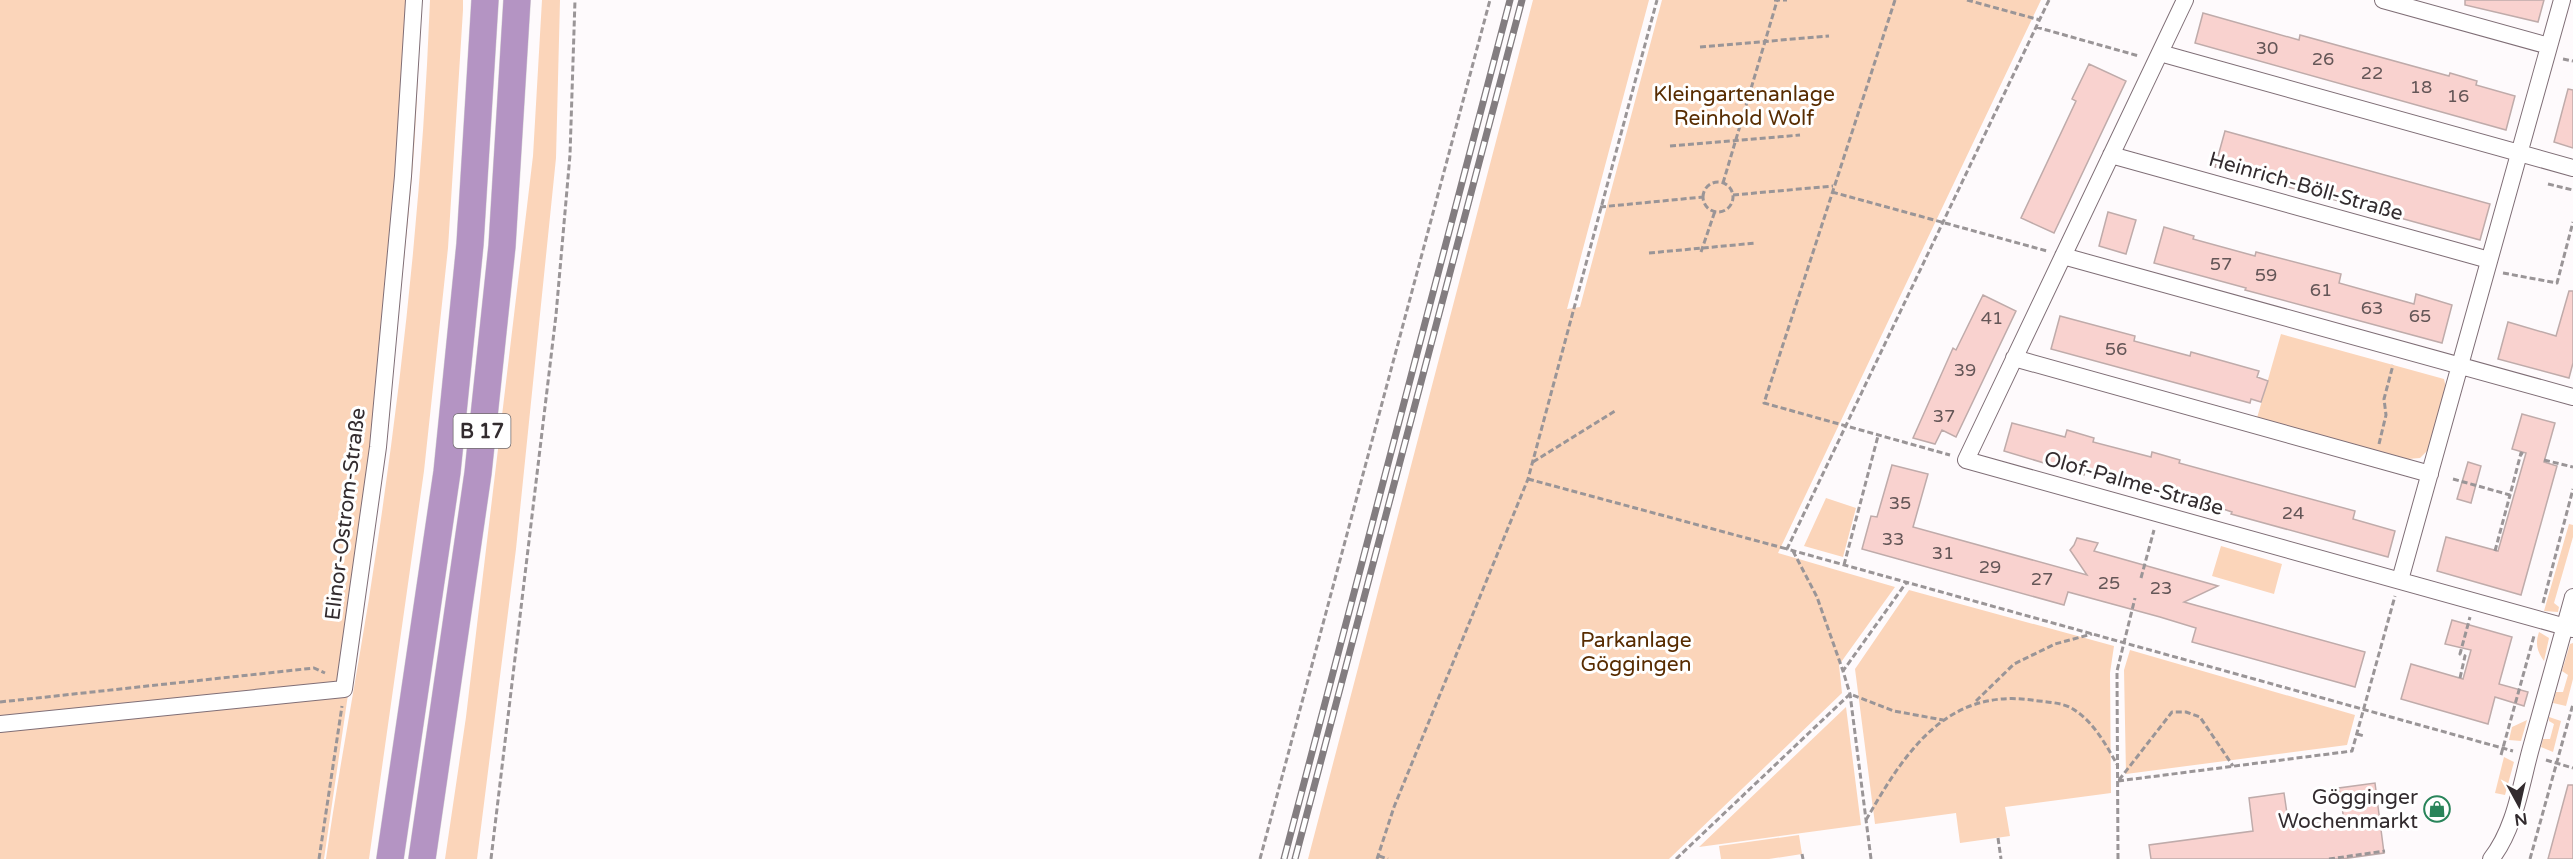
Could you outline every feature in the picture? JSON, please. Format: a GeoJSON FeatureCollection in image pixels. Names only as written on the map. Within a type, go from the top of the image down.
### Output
{"type":"FeatureCollection","features":[{"type":"Feature","properties":{"kind":"highway","name":"B 17"},"geometry":{"type":"LineString","coordinates":[[390,859],[447,472],[470,244],[485,0]]}},
{"type":"Feature","properties":{"kind":"highway","name":"B 17"},"geometry":{"type":"LineString","coordinates":[[422,859],[478,473],[502,246],[517,0]]}},
{"type":"Feature","properties":{"kind":"street","name":"Elinor-Ostrom-Straße"},"geometry":{"type":"LineString","coordinates":[[344,689],[378,447],[403,176],[414,0]]}},
{"type":"Feature","properties":{"kind":"street"},"geometry":{"type":"LineString","coordinates":[[1966,460],[2185,0]]}},
{"type":"Feature","properties":{"kind":"street"},"geometry":{"type":"LineString","coordinates":[[2383,0],[2549,46]]}},
{"type":"Feature","properties":{"kind":"street"},"geometry":{"type":"LineString","coordinates":[[2400,580],[2562,0]]}},
{"type":"Feature","properties":{"kind":"street"},"geometry":{"type":"LineString","coordinates":[[2158,57],[2573,168]]}},
{"type":"Feature","properties":{"kind":"street","name":"Heinrich-Böll-Straße"},"geometry":{"type":"LineString","coordinates":[[2111,154],[2488,264]]}},
{"type":"Feature","properties":{"kind":"street"},"geometry":{"type":"LineString","coordinates":[[2063,256],[2573,397]]}},
{"type":"Feature","properties":{"kind":"street"},"geometry":{"type":"LineString","coordinates":[[2014,358],[2430,474]]}},
{"type":"Feature","properties":{"kind":"street","name":"Olof-Palme-Straße"},"geometry":{"type":"LineString","coordinates":[[1966,460],[2569,628]]}},
{"type":"Feature","properties":{"kind":"street"},"geometry":{"type":"LineString","coordinates":[[2491,859],[2506,834],[2569,628],[2573,597]]}},
{"type":"Feature","properties":{"kind":"street"},"geometry":{"type":"LineString","coordinates":[[0,724],[344,689]]}},
{"type":"Feature","properties":{"kind":"path"},"geometry":{"type":"LineString","coordinates":[[491,859],[556,315],[570,154],[575,0]]}},
{"type":"Feature","properties":{"kind":"path"},"geometry":{"type":"LineString","coordinates":[[1260,859],[1490,0]]}},
{"type":"Feature","properties":{"kind":"path"},"geometry":{"type":"LineString","coordinates":[[1388,859],[1378,857],[1394,807],[1528,479],[1656,0]]}},
{"type":"Feature","properties":{"kind":"path"},"geometry":{"type":"LineString","coordinates":[[1723,183],[1775,1],[1787,0]]}},
{"type":"Feature","properties":{"kind":"path"},"geometry":{"type":"LineString","coordinates":[[1895,0],[1764,404],[1966,460]]}},
{"type":"Feature","properties":{"kind":"path"},"geometry":{"type":"LineString","coordinates":[[1967,0],[2040,20]]}},
{"type":"Feature","properties":{"kind":"path"},"geometry":{"type":"LineString","coordinates":[[2036,27],[2158,57]]}},
{"type":"Feature","properties":{"kind":"path"},"geometry":{"type":"LineString","coordinates":[[1700,47],[1829,36]]}},
{"type":"Feature","properties":{"kind":"path"},"geometry":{"type":"LineString","coordinates":[[1670,146],[1800,135]]}},
{"type":"Feature","properties":{"kind":"path"},"geometry":{"type":"LineString","coordinates":[[1723,183],[1731,188],[1733,195],[1729,207],[1715,211],[1707,206],[1704,197],[1710,184],[1723,183]]}},
{"type":"Feature","properties":{"kind":"path"},"geometry":{"type":"LineString","coordinates":[[2548,184],[2573,190]]}},
{"type":"Feature","properties":{"kind":"path"},"geometry":{"type":"LineString","coordinates":[[1733,195],[1834,186]]}},
{"type":"Feature","properties":{"kind":"path"},"geometry":{"type":"LineString","coordinates":[[1832,192],[2063,256]]}},
{"type":"Feature","properties":{"kind":"path"},"geometry":{"type":"LineString","coordinates":[[1600,207],[1704,197]]}},
{"type":"Feature","properties":{"kind":"path"},"geometry":{"type":"LineString","coordinates":[[1702,250],[1715,211]]}},
{"type":"Feature","properties":{"kind":"path"},"geometry":{"type":"LineString","coordinates":[[2488,264],[2521,278],[2557,283],[2573,222]]}},
{"type":"Feature","properties":{"kind":"path"},"geometry":{"type":"LineString","coordinates":[[1649,253],[1702,250],[1756,243]]}},
{"type":"Feature","properties":{"kind":"path"},"geometry":{"type":"LineString","coordinates":[[2376,459],[2386,415],[2384,399],[2397,349]]}},
{"type":"Feature","properties":{"kind":"path"},"geometry":{"type":"LineString","coordinates":[[1532,462],[1615,411]]}},
{"type":"Feature","properties":{"kind":"path"},"geometry":{"type":"LineString","coordinates":[[1844,565],[1879,436]]}},
{"type":"Feature","properties":{"kind":"path"},"geometry":{"type":"LineString","coordinates":[[2495,551],[2521,453],[2525,455]]}},
{"type":"Feature","properties":{"kind":"path"},"geometry":{"type":"LineString","coordinates":[[2544,460],[2573,467]]}},
{"type":"Feature","properties":{"kind":"path"},"geometry":{"type":"LineString","coordinates":[[1528,479],[1787,549]]}},
{"type":"Feature","properties":{"kind":"path"},"geometry":{"type":"LineString","coordinates":[[2453,480],[2510,495]]}},
{"type":"Feature","properties":{"kind":"path"},"geometry":{"type":"LineString","coordinates":[[2141,578],[2159,513]]}},
{"type":"Feature","properties":{"kind":"path"},"geometry":{"type":"LineString","coordinates":[[1793,551],[1817,597],[1850,694],[1871,859]]}},
{"type":"Feature","properties":{"kind":"path"},"geometry":{"type":"LineString","coordinates":[[2118,781],[2352,751],[2400,580]]}},
{"type":"Feature","properties":{"kind":"path"},"geometry":{"type":"LineString","coordinates":[[1844,671],[1906,582]]}},
{"type":"Feature","properties":{"kind":"path"},"geometry":{"type":"LineString","coordinates":[[2118,859],[2117,671],[2135,598]]}},
{"type":"Feature","properties":{"kind":"path"},"geometry":{"type":"LineString","coordinates":[[2460,678],[2465,656],[2460,654],[2475,601]]}},
{"type":"Feature","properties":{"kind":"path"},"geometry":{"type":"LineString","coordinates":[[1866,820],[1897,767],[1943,720],[1975,703],[2014,664],[2055,644],[2093,634]]}},
{"type":"Feature","properties":{"kind":"path"},"geometry":{"type":"LineString","coordinates":[[0,702],[314,669],[329,675]]}},
{"type":"Feature","properties":{"kind":"path"},"geometry":{"type":"LineString","coordinates":[[319,859],[344,689]]}},
{"type":"Feature","properties":{"kind":"path"},"geometry":{"type":"LineString","coordinates":[[1850,694],[1894,711],[1943,720]]}},
{"type":"Feature","properties":{"kind":"path"},"geometry":{"type":"LineString","coordinates":[[1676,859],[1850,694]]}},
{"type":"Feature","properties":{"kind":"path"},"geometry":{"type":"LineString","coordinates":[[1975,703],[2013,697],[2072,708],[2099,733],[2118,766]]}},
{"type":"Feature","properties":{"kind":"path"},"geometry":{"type":"LineString","coordinates":[[2530,859],[2573,704]]}},
{"type":"Feature","properties":{"kind":"path"},"geometry":{"type":"LineString","coordinates":[[2118,781],[2172,712],[2186,712],[2200,717],[2233,766]]}},
{"type":"Feature","properties":{"kind":"path"},"geometry":{"type":"LineString","coordinates":[[2357,734],[2364,736]]}},
{"type":"Feature","properties":{"kind":"path"},"geometry":{"type":"LineString","coordinates":[[2529,756],[2573,768]]}},
{"type":"Feature","properties":{"kind":"path"},"geometry":{"type":"LineString","coordinates":[[1998,838],[2001,859]]}},
{"type":"Feature","properties":{"kind":"path"},"geometry":{"type":"LineString","coordinates":[[2331,859],[2385,851]]}},
{"type":"Feature","properties":{"kind":"path"},"geometry":{"type":"LineString","coordinates":[[2364,853],[2364,859]]}},
{"type":"Feature","properties":{"kind":"green space"},"geometry":{"type":"Polygon","coordinates":[[[0,0],[422,0],[412,176],[404,262],[373,518],[324,859],[0,859],[0,0]]]}},
{"type":"Feature","properties":{"kind":"green space"},"geometry":{"type":"Polygon","coordinates":[[[430,0],[463,0],[463,10],[448,248],[424,471],[369,859],[326,859],[371,585],[396,410],[423,137],[430,0]]]}},
{"type":"Feature","properties":{"kind":"green space"},"geometry":{"type":"Polygon","coordinates":[[[542,0],[560,0],[556,158],[516,549],[477,859],[445,859],[466,717],[533,156],[542,0]]]}},
{"type":"Feature","properties":{"kind":"green space","name":"Parkanlage Göggingen"},"geometry":{"type":"Polygon","coordinates":[[[1533,0],[1649,0],[1567,309],[1580,307],[1662,0],[2041,0],[1778,553],[1895,587],[1839,665],[1842,693],[1669,859],[1308,859],[1533,0]]]}},
{"type":"Feature","properties":{"kind":"green space"},"geometry":{"type":"Polygon","coordinates":[[[2281,334],[2444,379],[2446,388],[2429,449],[2420,458],[2408,459],[2257,418],[2281,334]]]}},
{"type":"Feature","properties":{"kind":"green space"},"geometry":{"type":"Polygon","coordinates":[[[1826,498],[1856,508],[1843,557],[1804,546],[1826,498]]]}},
{"type":"Feature","properties":{"kind":"green space"},"geometry":{"type":"Polygon","coordinates":[[[2569,524],[2573,525],[2573,537],[2554,603],[2559,607],[2558,612],[2544,611],[2569,524]]]}},
{"type":"Feature","properties":{"kind":"green space"},"geometry":{"type":"Polygon","coordinates":[[[2221,546],[2282,564],[2274,594],[2212,576],[2221,546]]]}},
{"type":"Feature","properties":{"kind":"green space"},"geometry":{"type":"Polygon","coordinates":[[[1909,590],[2114,646],[2110,673],[2111,793],[2005,807],[2010,836],[1960,843],[1956,813],[1875,824],[1855,669],[1909,590]]]}},
{"type":"Feature","properties":{"kind":"green space"},"geometry":{"type":"Polygon","coordinates":[[[2539,632],[2549,638],[2544,661],[2537,647],[2539,632]]]}},
{"type":"Feature","properties":{"kind":"green space"},"geometry":{"type":"Polygon","coordinates":[[[2573,643],[2573,679],[2566,706],[2553,703],[2556,692],[2563,692],[2568,675],[2562,671],[2570,644],[2573,643]]]}},
{"type":"Feature","properties":{"kind":"green space"},"geometry":{"type":"Polygon","coordinates":[[[2130,650],[2355,715],[2347,745],[2126,774],[2124,670],[2130,650]]]}},
{"type":"Feature","properties":{"kind":"green space"},"geometry":{"type":"Polygon","coordinates":[[[1846,707],[1861,825],[1699,847],[1846,707]]]}},
{"type":"Feature","properties":{"kind":"green space"},"geometry":{"type":"Polygon","coordinates":[[[2549,717],[2561,721],[2553,752],[2541,747],[2543,739],[2550,739],[2554,724],[2549,721],[2549,717]]]}},
{"type":"Feature","properties":{"kind":"green space"},"geometry":{"type":"Polygon","coordinates":[[[2527,720],[2521,741],[2509,740],[2512,727],[2527,720]]]}},
{"type":"Feature","properties":{"kind":"green space"},"geometry":{"type":"Polygon","coordinates":[[[2504,757],[2514,762],[2505,795],[2495,793],[2504,757]]]}},
{"type":"Feature","properties":{"kind":"green space"},"geometry":{"type":"Polygon","coordinates":[[[1799,835],[1802,854],[1769,859],[1721,859],[1719,846],[1799,835]]]}},
{"type":"Feature","properties":{"kind":"building"},"geometry":{"type":"Polygon","coordinates":[[[2465,0],[2544,0],[2538,22],[2465,5],[2465,0]]]}},
{"type":"Feature","properties":{"kind":"building"},"geometry":{"type":"Polygon","coordinates":[[[2203,13],[2299,40],[2300,35],[2449,76],[2450,73],[2477,81],[2476,85],[2515,96],[2506,130],[2195,43],[2203,13]]]}},
{"type":"Feature","properties":{"kind":"building"},"geometry":{"type":"Polygon","coordinates":[[[2089,64],[2126,81],[2054,233],[2021,218],[2076,101],[2072,99],[2089,64]]]}},
{"type":"Feature","properties":{"kind":"building"},"geometry":{"type":"Polygon","coordinates":[[[2568,89],[2573,90],[2573,148],[2554,142],[2568,89]]]}},
{"type":"Feature","properties":{"kind":"building"},"geometry":{"type":"Polygon","coordinates":[[[2225,131],[2490,204],[2480,240],[2215,167],[2225,131]]]}},
{"type":"Feature","properties":{"kind":"building"},"geometry":{"type":"Polygon","coordinates":[[[2108,212],[2136,220],[2126,254],[2099,246],[2108,212]]]}},
{"type":"Feature","properties":{"kind":"building"},"geometry":{"type":"Polygon","coordinates":[[[2164,227],[2194,236],[2193,239],[2255,256],[2256,252],[2341,274],[2339,283],[2414,304],[2416,294],[2452,305],[2442,343],[2154,263],[2164,227]]]}},
{"type":"Feature","properties":{"kind":"building"},"geometry":{"type":"Polygon","coordinates":[[[2569,291],[2573,291],[2573,363],[2569,378],[2498,359],[2508,322],[2556,336],[2569,291]]]}},
{"type":"Feature","properties":{"kind":"building"},"geometry":{"type":"Polygon","coordinates":[[[1983,295],[2016,311],[1956,437],[1942,430],[1935,444],[1913,438],[1953,348],[1956,350],[1983,295]]]}},
{"type":"Feature","properties":{"kind":"building"},"geometry":{"type":"Polygon","coordinates":[[[2060,316],[2135,336],[2134,341],[2190,356],[2191,352],[2259,371],[2257,377],[2268,381],[2261,402],[2251,399],[2250,403],[2051,349],[2060,316]]]}},
{"type":"Feature","properties":{"kind":"building"},"geometry":{"type":"Polygon","coordinates":[[[2522,414],[2555,423],[2544,462],[2557,466],[2521,595],[2437,571],[2446,537],[2498,551],[2526,453],[2512,449],[2522,414]]]}},
{"type":"Feature","properties":{"kind":"building"},"geometry":{"type":"Polygon","coordinates":[[[2012,423],[2065,437],[2067,430],[2094,438],[2093,442],[2151,457],[2152,452],[2180,460],[2179,463],[2355,511],[2353,519],[2395,531],[2388,557],[2231,514],[2232,512],[2223,509],[2224,507],[2187,497],[2187,500],[2169,497],[2004,451],[2012,423]]]}},
{"type":"Feature","properties":{"kind":"building"},"geometry":{"type":"Polygon","coordinates":[[[2468,462],[2481,466],[2471,503],[2457,499],[2468,462]]]}},
{"type":"Feature","properties":{"kind":"building"},"geometry":{"type":"Polygon","coordinates":[[[1892,465],[1928,474],[1913,527],[2087,575],[2070,550],[2077,538],[2098,543],[2094,551],[2218,586],[2184,602],[2365,652],[2355,687],[2192,642],[2196,628],[2160,617],[2068,592],[2064,605],[1862,549],[1871,516],[1877,517],[1892,465]]]}},
{"type":"Feature","properties":{"kind":"building"},"geometry":{"type":"Polygon","coordinates":[[[2452,620],[2512,637],[2499,684],[2528,692],[2524,706],[2495,697],[2488,724],[2401,699],[2411,664],[2463,679],[2471,650],[2445,644],[2452,620]]]}},
{"type":"Feature","properties":{"kind":"building"},"geometry":{"type":"Polygon","coordinates":[[[2375,783],[2384,853],[2342,859],[2151,859],[2149,845],[2253,831],[2249,798],[2284,793],[2289,827],[2344,820],[2339,788],[2375,783]]]}},
{"type":"Feature","properties":{"kind":"building"},"geometry":{"type":"Polygon","coordinates":[[[2568,785],[2573,785],[2573,859],[2548,859],[2568,785]]]}},
{"type":"Feature","properties":{"kind":"railway"},"geometry":{"type":"LineString","coordinates":[[1284,859],[1510,0]]}},
{"type":"Feature","properties":{"kind":"railway"},"geometry":{"type":"LineString","coordinates":[[1295,859],[1522,0]]}},
{"type":"Feature","properties":{"kind":"place","name":"Gögginger Wochenmarkt"},"geometry":{"type":"Point","coordinates":[2437,809]}},
{"type":"Feature","properties":{"kind":"park label","name":"Kleingartenanlage Reinhold Wolf"},"geometry":{"type":"Point","coordinates":[1744,106]}}]}
